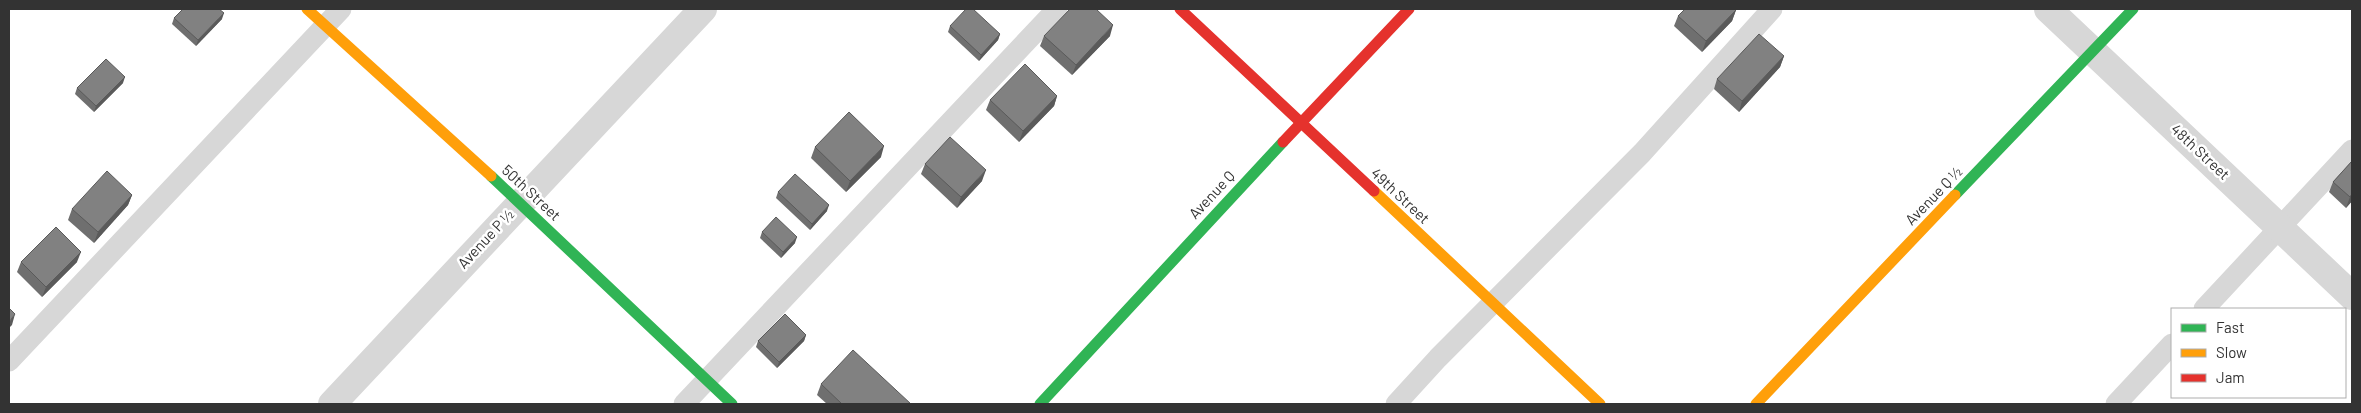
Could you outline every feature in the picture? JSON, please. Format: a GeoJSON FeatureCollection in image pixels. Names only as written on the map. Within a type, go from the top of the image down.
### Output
{"type":"FeatureCollection","features":[{"type":"Feature","properties":{"kind":"street","name":"50th Street"},"geometry":{"type":"LineString","coordinates":[[307,9],[520,202],[732,404]]}},
{"type":"Feature","properties":{"kind":"street","name":"Avenue P ½"},"geometry":{"type":"LineString","coordinates":[[332,404],[703,9]]}},
{"type":"Feature","properties":{"kind":"street","name":"49th Street"},"geometry":{"type":"LineString","coordinates":[[1180,9],[1600,404]]}},
{"type":"Feature","properties":{"kind":"street","name":"Avenue Q"},"geometry":{"type":"LineString","coordinates":[[1040,404],[1301,122],[1409,9]]}},
{"type":"Feature","properties":{"kind":"street","name":"48th Street"},"geometry":{"type":"LineString","coordinates":[[2048,9],[2352,296]]}},
{"type":"Feature","properties":{"kind":"street","name":"Avenue Q ½"},"geometry":{"type":"LineString","coordinates":[[1756,404],[2134,9]]}},
{"type":"Feature","properties":{"kind":"lane"},"geometry":{"type":"LineString","coordinates":[[9,361],[341,9]]}},
{"type":"Feature","properties":{"kind":"lane"},"geometry":{"type":"LineString","coordinates":[[684,404],[1057,9]]}},
{"type":"Feature","properties":{"kind":"lane"},"geometry":{"type":"LineString","coordinates":[[1396,404],[1642,153],[1772,9]]}},
{"type":"Feature","properties":{"kind":"lane"},"geometry":{"type":"LineString","coordinates":[[2205,308],[2352,150]]}},
{"type":"Feature","properties":{"kind":"lane"},"geometry":{"type":"LineString","coordinates":[[2116,404],[2171,345]]}},
{"type":"Feature","properties":{"kind":"building"},"geometry":{"type":"Polygon","coordinates":[[[183,9],[219,9],[224,13],[198,40],[174,18],[183,9]]]}},
{"type":"Feature","properties":{"kind":"building"},"geometry":{"type":"Polygon","coordinates":[[[966,9],[973,9],[1000,34],[981,55],[950,26],[966,9]]]}},
{"type":"Feature","properties":{"kind":"building"},"geometry":{"type":"Polygon","coordinates":[[[1070,9],[1096,9],[1113,25],[1076,65],[1044,36],[1070,9]]]}},
{"type":"Feature","properties":{"kind":"building"},"geometry":{"type":"Polygon","coordinates":[[[1685,9],[1736,10],[1706,41],[1678,16],[1685,9]]]}},
{"type":"Feature","properties":{"kind":"building"},"geometry":{"type":"Polygon","coordinates":[[[1759,34],[1784,56],[1742,101],[1717,79],[1759,34]]]}},
{"type":"Feature","properties":{"kind":"building"},"geometry":{"type":"Polygon","coordinates":[[[106,59],[125,77],[96,106],[77,88],[106,59]]]}},
{"type":"Feature","properties":{"kind":"building"},"geometry":{"type":"Polygon","coordinates":[[[1025,64],[1057,96],[1023,131],[990,100],[1025,64]]]}},
{"type":"Feature","properties":{"kind":"building"},"geometry":{"type":"Polygon","coordinates":[[[849,112],[884,146],[850,181],[815,147],[849,112]]]}},
{"type":"Feature","properties":{"kind":"building"},"geometry":{"type":"Polygon","coordinates":[[[950,137],[986,170],[961,197],[925,164],[950,137]]]}},
{"type":"Feature","properties":{"kind":"building"},"geometry":{"type":"Polygon","coordinates":[[[2352,161],[2352,194],[2350,197],[2333,182],[2352,161]]]}},
{"type":"Feature","properties":{"kind":"building"},"geometry":{"type":"Polygon","coordinates":[[[107,171],[132,195],[98,232],[72,209],[107,171]]]}},
{"type":"Feature","properties":{"kind":"building"},"geometry":{"type":"Polygon","coordinates":[[[795,174],[829,205],[812,224],[778,192],[795,174]]]}},
{"type":"Feature","properties":{"kind":"building"},"geometry":{"type":"Polygon","coordinates":[[[776,217],[797,237],[783,252],[762,232],[776,217]]]}},
{"type":"Feature","properties":{"kind":"building"},"geometry":{"type":"Polygon","coordinates":[[[56,227],[81,252],[46,287],[21,262],[56,227]]]}},
{"type":"Feature","properties":{"kind":"building"},"geometry":{"type":"Polygon","coordinates":[[[9,308],[15,314],[9,322],[9,308]]]}},
{"type":"Feature","properties":{"kind":"building"},"geometry":{"type":"Polygon","coordinates":[[[785,314],[806,335],[779,362],[758,341],[785,314]]]}},
{"type":"Feature","properties":{"kind":"building"},"geometry":{"type":"Polygon","coordinates":[[[853,350],[911,404],[842,404],[821,384],[853,350]]]}},
{"type":"Feature","properties":{"kind":"traffic: fast"},"geometry":{"type":"LineString","coordinates":[[1955,195],[2133,9]]}},
{"type":"Feature","properties":{"kind":"traffic: fast"},"geometry":{"type":"LineString","coordinates":[[1040,404],[1283,142]]}},
{"type":"Feature","properties":{"kind":"traffic: fast"},"geometry":{"type":"LineString","coordinates":[[491,176],[732,404]]}},
{"type":"Feature","properties":{"kind":"traffic: slow"},"geometry":{"type":"LineString","coordinates":[[307,9],[491,176]]}},
{"type":"Feature","properties":{"kind":"traffic: slow"},"geometry":{"type":"LineString","coordinates":[[1374,191],[1600,404]]}},
{"type":"Feature","properties":{"kind":"traffic: slow"},"geometry":{"type":"LineString","coordinates":[[1756,404],[1955,195]]}},
{"type":"Feature","properties":{"kind":"traffic: jam"},"geometry":{"type":"LineString","coordinates":[[1180,9],[1374,191]]}},
{"type":"Feature","properties":{"kind":"traffic: jam"},"geometry":{"type":"LineString","coordinates":[[1283,142],[1409,9]]}}]}
